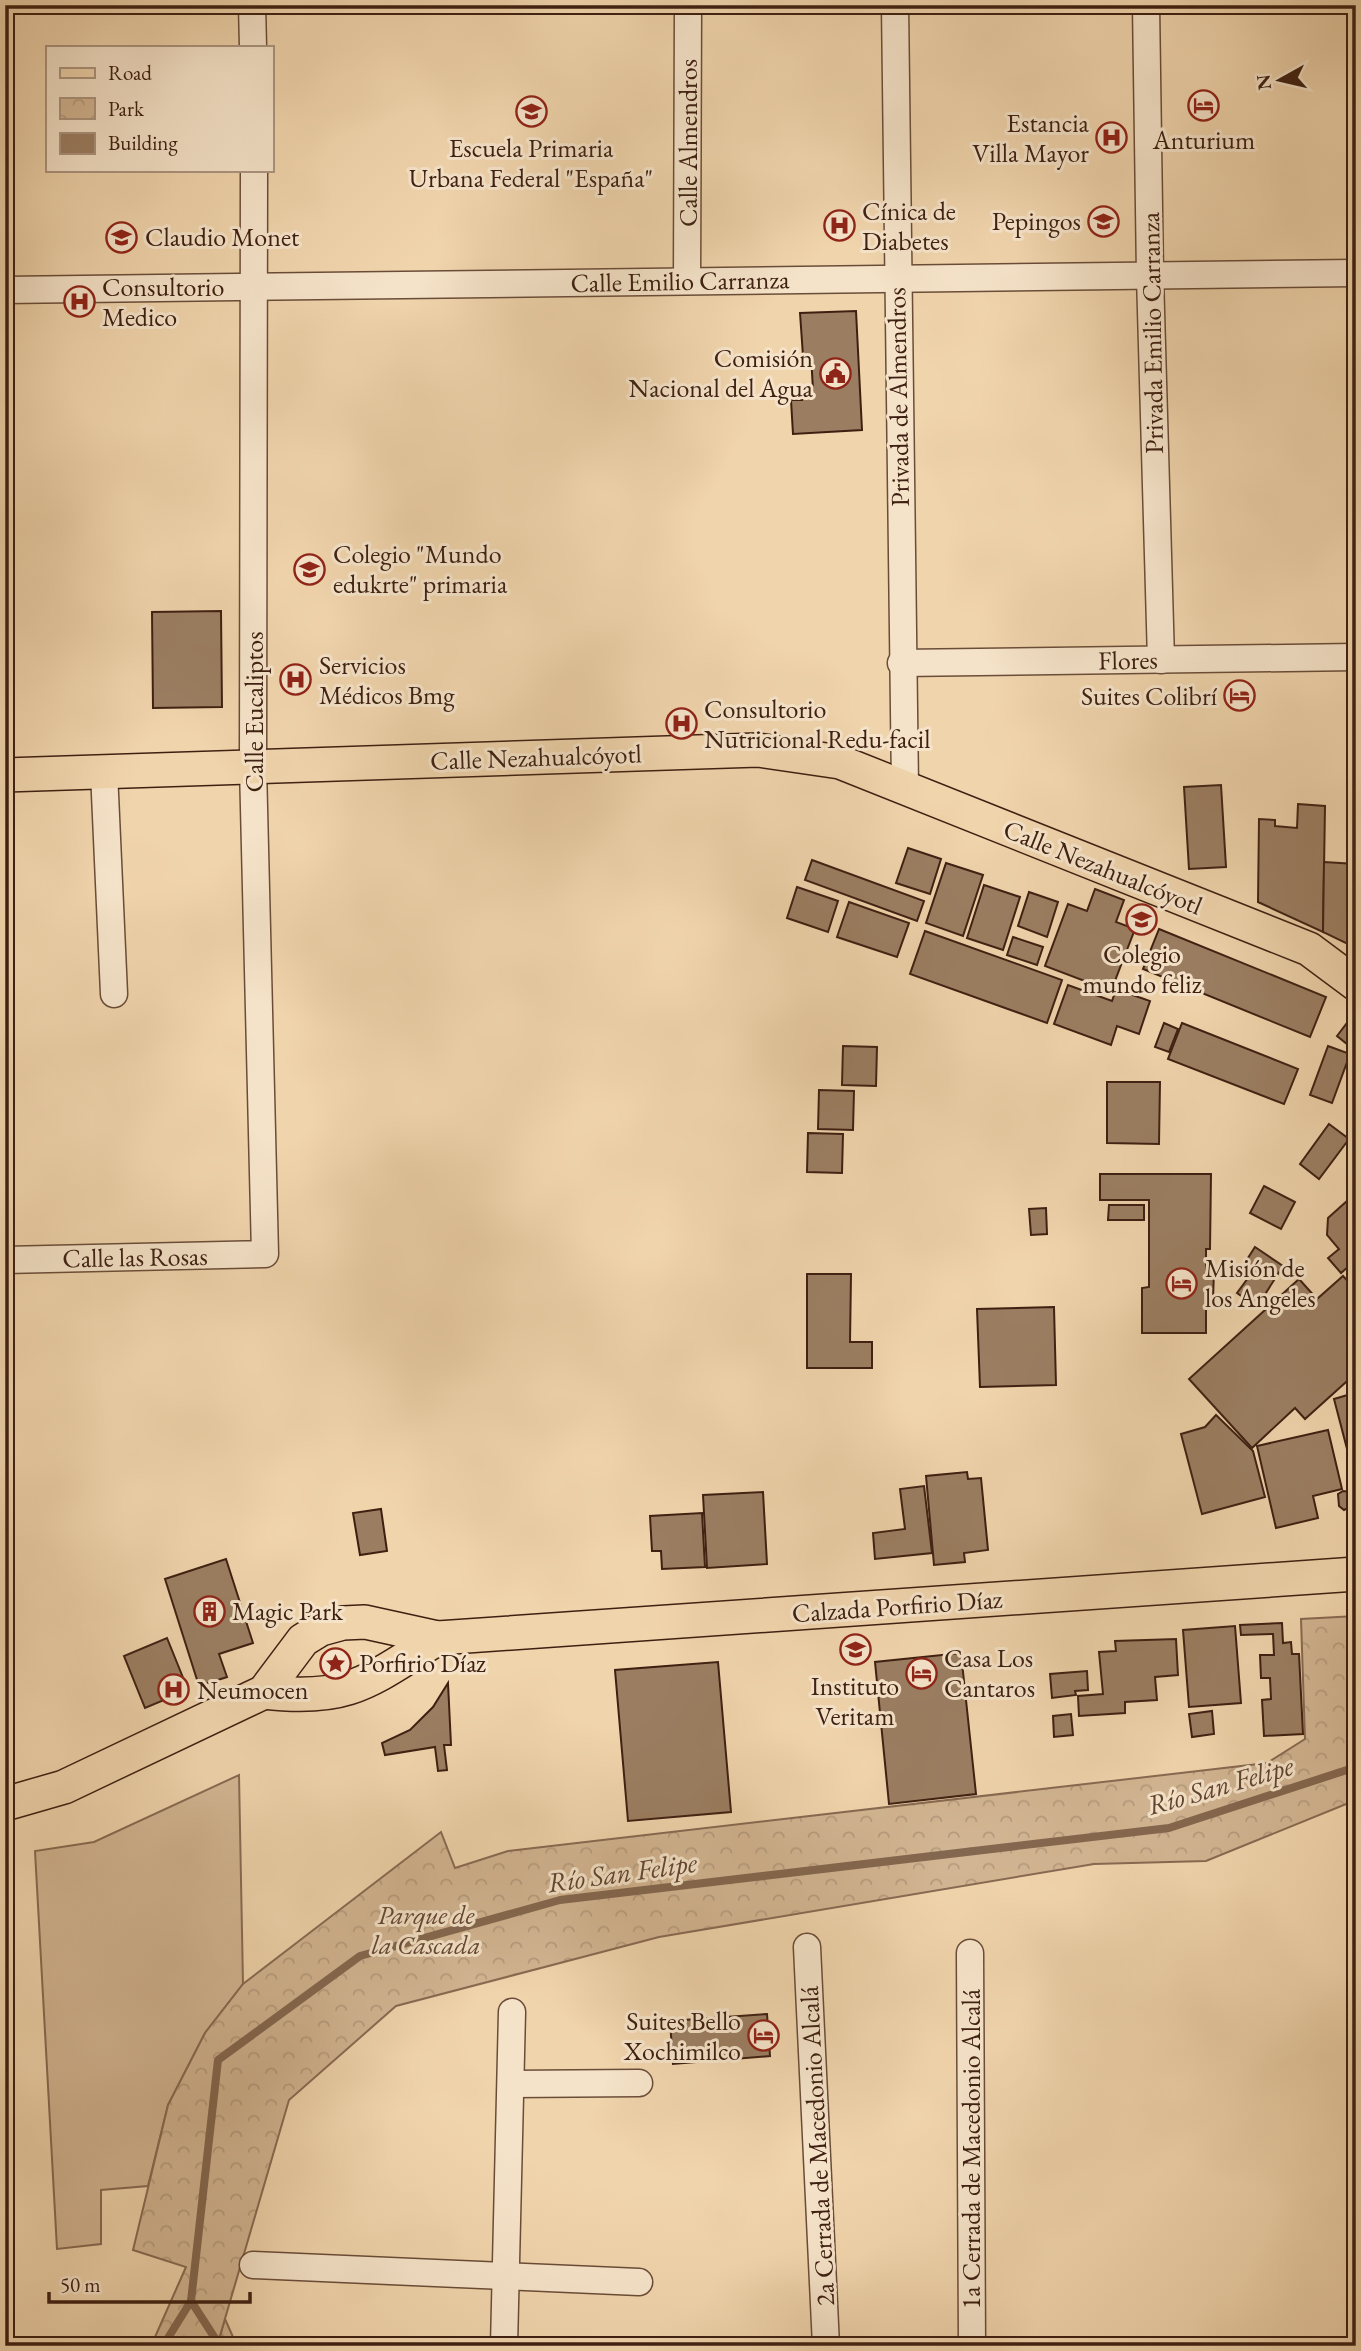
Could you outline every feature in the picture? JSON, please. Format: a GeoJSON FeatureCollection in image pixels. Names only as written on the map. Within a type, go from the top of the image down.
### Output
{"type":"FeatureCollection","features":[{"type":"Feature","properties":{"kind":"main road","name":"Calle Nezahualcóyotl"},"geometry":{"type":"LineString","coordinates":[[5,775],[758,750],[841,762],[1309,949],[1356,984]]}},
{"type":"Feature","properties":{"kind":"main road","name":"Calzada Porfirio Díaz"},"geometry":{"type":"LineString","coordinates":[[5,1804],[64,1787],[264,1692],[303,1640],[321,1629],[343,1623],[365,1622],[438,1638],[1356,1574]]}},
{"type":"Feature","properties":{"kind":"main road","name":"Calzada Porfirio Díaz"},"geometry":{"type":"LineString","coordinates":[[264,1692],[320,1696],[346,1691],[368,1681],[438,1638]]}},
{"type":"Feature","properties":{"kind":"street"},"geometry":{"type":"LineString","coordinates":[[252,5],[253,46]]}},
{"type":"Feature","properties":{"kind":"street","name":"Calle Almendros"},"geometry":{"type":"LineString","coordinates":[[687,281],[688,5]]}},
{"type":"Feature","properties":{"kind":"street","name":"Privada de Almendros"},"geometry":{"type":"LineString","coordinates":[[895,5],[901,663],[905,788]]}},
{"type":"Feature","properties":{"kind":"street","name":"Privada Emilio Carranza"},"geometry":{"type":"LineString","coordinates":[[1146,5],[1150,276],[1161,660]]}},
{"type":"Feature","properties":{"kind":"street","name":"Calle Eucaliptos"},"geometry":{"type":"LineString","coordinates":[[254,172],[253,766],[265,1254]]}},
{"type":"Feature","properties":{"kind":"street","name":"Calle Emilio Carranza"},"geometry":{"type":"LineString","coordinates":[[5,290],[1356,273]]}},
{"type":"Feature","properties":{"kind":"street","name":"Flores"},"geometry":{"type":"LineString","coordinates":[[901,663],[1356,657]]}},
{"type":"Feature","properties":{"kind":"street"},"geometry":{"type":"LineString","coordinates":[[104,772],[114,993]]}},
{"type":"Feature","properties":{"kind":"street","name":"Calle las Rosas"},"geometry":{"type":"LineString","coordinates":[[5,1260],[265,1254]]}},
{"type":"Feature","properties":{"kind":"street","name":"2a Cerrada de Macedonio Alcalá"},"geometry":{"type":"LineString","coordinates":[[807,1947],[826,2346]]}},
{"type":"Feature","properties":{"kind":"street","name":"1a Cerrada de Macedonio Alcalá"},"geometry":{"type":"LineString","coordinates":[[970,1953],[972,2346]]}},
{"type":"Feature","properties":{"kind":"street"},"geometry":{"type":"LineString","coordinates":[[504,2346],[512,2012]]}},
{"type":"Feature","properties":{"kind":"street"},"geometry":{"type":"LineString","coordinates":[[511,2084],[639,2083]]}},
{"type":"Feature","properties":{"kind":"street"},"geometry":{"type":"LineString","coordinates":[[253,2265],[506,2273],[639,2282]]}},
{"type":"Feature","properties":{"kind":"green space","name":"Parque de la Cascada"},"geometry":{"type":"Polygon","coordinates":[[[1356,1616],[1356,1800],[1206,1861],[1094,1864],[659,1937],[396,2006],[289,2100],[217,2346],[151,2346],[186,2267],[133,2250],[168,2105],[205,2033],[243,1984],[441,1832],[455,1868],[508,1851],[1267,1763],[1305,1739],[1301,1619],[1356,1616]]]}},
{"type":"Feature","properties":{"kind":"green space"},"geometry":{"type":"Polygon","coordinates":[[[239,1775],[243,1984],[205,2033],[168,2105],[148,2186],[101,2190],[101,2244],[57,2249],[35,1851],[94,1842],[239,1775]]]}},
{"type":"Feature","properties":{"kind":"green space"},"geometry":{"type":"Polygon","coordinates":[[[225,2319],[237,2346],[217,2346],[225,2319]]]}},
{"type":"Feature","properties":{"kind":"building","name":"Comisión Nacional del Agua"},"geometry":{"type":"Polygon","coordinates":[[[856,311],[862,430],[793,434],[791,400],[802,400],[801,391],[813,390],[811,355],[803,356],[800,313],[856,311]]]}},
{"type":"Feature","properties":{"kind":"building"},"geometry":{"type":"Polygon","coordinates":[[[221,611],[222,707],[153,708],[152,612],[221,611]]]}},
{"type":"Feature","properties":{"kind":"building"},"geometry":{"type":"Polygon","coordinates":[[[1221,785],[1226,867],[1189,869],[1184,787],[1221,785]]]}},
{"type":"Feature","properties":{"kind":"building"},"geometry":{"type":"Polygon","coordinates":[[[1298,804],[1325,806],[1323,932],[1258,902],[1259,819],[1275,820],[1275,826],[1297,828],[1298,804]]]}},
{"type":"Feature","properties":{"kind":"building"},"geometry":{"type":"Polygon","coordinates":[[[908,848],[941,859],[930,894],[896,883],[908,848]]]}},
{"type":"Feature","properties":{"kind":"building"},"geometry":{"type":"Polygon","coordinates":[[[812,860],[924,901],[917,921],[805,880],[812,860]]]}},
{"type":"Feature","properties":{"kind":"building"},"geometry":{"type":"Polygon","coordinates":[[[1324,862],[1356,864],[1356,948],[1323,932],[1324,862]]]}},
{"type":"Feature","properties":{"kind":"building"},"geometry":{"type":"Polygon","coordinates":[[[946,863],[983,875],[963,936],[926,923],[946,863]]]}},
{"type":"Feature","properties":{"kind":"building"},"geometry":{"type":"Polygon","coordinates":[[[984,885],[1020,897],[1003,950],[967,938],[984,885]]]}},
{"type":"Feature","properties":{"kind":"building"},"geometry":{"type":"Polygon","coordinates":[[[797,887],[838,901],[828,932],[787,918],[797,887]]]}},
{"type":"Feature","properties":{"kind":"building"},"geometry":{"type":"Polygon","coordinates":[[[1095,889],[1124,900],[1116,922],[1135,929],[1111,991],[1045,966],[1068,904],[1087,911],[1095,889]]]}},
{"type":"Feature","properties":{"kind":"building"},"geometry":{"type":"Polygon","coordinates":[[[1029,892],[1058,902],[1047,937],[1018,926],[1029,892]]]}},
{"type":"Feature","properties":{"kind":"building"},"geometry":{"type":"Polygon","coordinates":[[[849,902],[909,923],[897,957],[837,937],[849,902]]]}},
{"type":"Feature","properties":{"kind":"building"},"geometry":{"type":"Polygon","coordinates":[[[1159,929],[1326,997],[1310,1037],[1143,969],[1159,929]]]}},
{"type":"Feature","properties":{"kind":"building"},"geometry":{"type":"Polygon","coordinates":[[[925,931],[1062,980],[1047,1023],[910,974],[925,931]]]}},
{"type":"Feature","properties":{"kind":"building"},"geometry":{"type":"Polygon","coordinates":[[[1013,937],[1043,947],[1037,965],[1007,955],[1013,937]]]}},
{"type":"Feature","properties":{"kind":"building"},"geometry":{"type":"Polygon","coordinates":[[[1119,981],[1135,987],[1133,995],[1150,1001],[1139,1034],[1117,1026],[1111,1045],[1054,1024],[1068,985],[1112,1001],[1119,981]]]}},
{"type":"Feature","properties":{"kind":"building"},"geometry":{"type":"Polygon","coordinates":[[[1356,1011],[1356,1043],[1352,1048],[1337,1036],[1356,1011]]]}},
{"type":"Feature","properties":{"kind":"building"},"geometry":{"type":"Polygon","coordinates":[[[1164,1023],[1178,1029],[1169,1052],[1155,1047],[1164,1023]]]}},
{"type":"Feature","properties":{"kind":"building"},"geometry":{"type":"Polygon","coordinates":[[[1182,1023],[1298,1069],[1284,1104],[1168,1059],[1182,1023]]]}},
{"type":"Feature","properties":{"kind":"building"},"geometry":{"type":"Polygon","coordinates":[[[843,1046],[877,1047],[876,1086],[842,1085],[843,1046]]]}},
{"type":"Feature","properties":{"kind":"building"},"geometry":{"type":"Polygon","coordinates":[[[1328,1046],[1350,1054],[1332,1103],[1310,1095],[1328,1046]]]}},
{"type":"Feature","properties":{"kind":"building"},"geometry":{"type":"Polygon","coordinates":[[[1107,1082],[1160,1082],[1159,1144],[1107,1143],[1107,1082]]]}},
{"type":"Feature","properties":{"kind":"building"},"geometry":{"type":"Polygon","coordinates":[[[819,1090],[854,1091],[853,1130],[818,1129],[819,1090]]]}},
{"type":"Feature","properties":{"kind":"building"},"geometry":{"type":"Polygon","coordinates":[[[1329,1124],[1349,1139],[1319,1179],[1300,1164],[1329,1124]]]}},
{"type":"Feature","properties":{"kind":"building"},"geometry":{"type":"Polygon","coordinates":[[[808,1133],[843,1134],[842,1173],[807,1172],[808,1133]]]}},
{"type":"Feature","properties":{"kind":"building"},"geometry":{"type":"Polygon","coordinates":[[[1100,1174],[1211,1174],[1210,1249],[1206,1249],[1206,1270],[1214,1270],[1213,1301],[1206,1301],[1206,1333],[1142,1333],[1142,1288],[1149,1287],[1149,1200],[1100,1200],[1100,1174]]]}},
{"type":"Feature","properties":{"kind":"building"},"geometry":{"type":"Polygon","coordinates":[[[1264,1186],[1295,1202],[1281,1229],[1250,1213],[1264,1186]]]}},
{"type":"Feature","properties":{"kind":"building"},"geometry":{"type":"Polygon","coordinates":[[[1347,1201],[1356,1211],[1356,1260],[1341,1273],[1328,1258],[1339,1249],[1327,1235],[1328,1218],[1347,1201]]]}},
{"type":"Feature","properties":{"kind":"building"},"geometry":{"type":"Polygon","coordinates":[[[1109,1205],[1144,1205],[1144,1220],[1108,1220],[1109,1205]]]}},
{"type":"Feature","properties":{"kind":"building"},"geometry":{"type":"Polygon","coordinates":[[[1046,1208],[1047,1234],[1031,1235],[1029,1209],[1046,1208]]]}},
{"type":"Feature","properties":{"kind":"building"},"geometry":{"type":"Polygon","coordinates":[[[1255,1247],[1283,1266],[1257,1307],[1237,1293],[1248,1278],[1239,1272],[1255,1247]]]}},
{"type":"Feature","properties":{"kind":"building"},"geometry":{"type":"Polygon","coordinates":[[[807,1274],[851,1274],[850,1342],[872,1342],[872,1368],[807,1368],[807,1274]]]}},
{"type":"Feature","properties":{"kind":"building"},"geometry":{"type":"Polygon","coordinates":[[[1343,1276],[1356,1290],[1356,1352],[1349,1359],[1356,1366],[1356,1373],[1305,1419],[1295,1408],[1252,1448],[1189,1379],[1299,1279],[1317,1299],[1343,1276]]]}},
{"type":"Feature","properties":{"kind":"building"},"geometry":{"type":"Polygon","coordinates":[[[1054,1307],[1056,1385],[980,1387],[977,1309],[1054,1307]]]}},
{"type":"Feature","properties":{"kind":"building"},"geometry":{"type":"Polygon","coordinates":[[[1356,1383],[1356,1467],[1352,1468],[1334,1399],[1351,1394],[1349,1385],[1356,1383]]]}},
{"type":"Feature","properties":{"kind":"building"},"geometry":{"type":"Polygon","coordinates":[[[1216,1415],[1253,1451],[1265,1497],[1202,1514],[1181,1434],[1205,1427],[1216,1415]]]}},
{"type":"Feature","properties":{"kind":"building"},"geometry":{"type":"Polygon","coordinates":[[[1328,1430],[1342,1489],[1313,1496],[1318,1518],[1276,1528],[1257,1446],[1328,1430]]]}},
{"type":"Feature","properties":{"kind":"building"},"geometry":{"type":"Polygon","coordinates":[[[967,1472],[968,1479],[981,1478],[988,1550],[964,1553],[965,1562],[934,1565],[926,1476],[967,1472]]]}},
{"type":"Feature","properties":{"kind":"building"},"geometry":{"type":"Polygon","coordinates":[[[1356,1484],[1356,1504],[1344,1510],[1339,1506],[1338,1494],[1343,1491],[1351,1492],[1350,1485],[1356,1484]]]}},
{"type":"Feature","properties":{"kind":"building"},"geometry":{"type":"Polygon","coordinates":[[[924,1486],[932,1553],[875,1559],[873,1533],[905,1529],[900,1489],[924,1486]]]}},
{"type":"Feature","properties":{"kind":"building"},"geometry":{"type":"Polygon","coordinates":[[[763,1492],[767,1564],[707,1568],[703,1495],[763,1492]]]}},
{"type":"Feature","properties":{"kind":"building"},"geometry":{"type":"Polygon","coordinates":[[[381,1509],[387,1551],[360,1555],[353,1513],[381,1509]]]}},
{"type":"Feature","properties":{"kind":"building"},"geometry":{"type":"Polygon","coordinates":[[[702,1513],[705,1567],[662,1569],[661,1551],[652,1551],[650,1516],[702,1513]]]}},
{"type":"Feature","properties":{"kind":"building","name":"Magic Park"},"geometry":{"type":"Polygon","coordinates":[[[226,1559],[253,1643],[219,1654],[227,1677],[199,1686],[165,1579],[226,1559]]]}},
{"type":"Feature","properties":{"kind":"building"},"geometry":{"type":"Polygon","coordinates":[[[1282,1623],[1283,1643],[1291,1642],[1292,1654],[1299,1654],[1303,1734],[1264,1736],[1262,1700],[1271,1699],[1270,1678],[1261,1678],[1260,1655],[1274,1655],[1273,1634],[1241,1635],[1240,1625],[1282,1623]]]}},
{"type":"Feature","properties":{"kind":"building"},"geometry":{"type":"Polygon","coordinates":[[[1235,1626],[1241,1703],[1189,1707],[1183,1630],[1235,1626]]]}},
{"type":"Feature","properties":{"kind":"building"},"geometry":{"type":"Polygon","coordinates":[[[167,1638],[188,1690],[145,1708],[124,1656],[167,1638]]]}},
{"type":"Feature","properties":{"kind":"building"},"geometry":{"type":"Polygon","coordinates":[[[1176,1639],[1178,1675],[1155,1677],[1157,1700],[1125,1702],[1125,1713],[1079,1716],[1078,1696],[1103,1694],[1099,1652],[1116,1651],[1115,1641],[1176,1639]]]}},
{"type":"Feature","properties":{"kind":"building"},"geometry":{"type":"Polygon","coordinates":[[[961,1653],[976,1794],[889,1804],[875,1662],[961,1653]]]}},
{"type":"Feature","properties":{"kind":"building"},"geometry":{"type":"Polygon","coordinates":[[[718,1662],[731,1812],[628,1821],[615,1670],[718,1662]]]}},
{"type":"Feature","properties":{"kind":"building"},"geometry":{"type":"Polygon","coordinates":[[[1087,1671],[1088,1690],[1075,1691],[1076,1695],[1052,1698],[1050,1674],[1087,1671]]]}},
{"type":"Feature","properties":{"kind":"building"},"geometry":{"type":"Polygon","coordinates":[[[448,1683],[451,1745],[444,1745],[447,1770],[438,1771],[435,1747],[385,1755],[382,1743],[410,1730],[433,1707],[448,1683]]]}},
{"type":"Feature","properties":{"kind":"building"},"geometry":{"type":"Polygon","coordinates":[[[1212,1711],[1214,1734],[1192,1737],[1189,1714],[1212,1711]]]}},
{"type":"Feature","properties":{"kind":"building"},"geometry":{"type":"Polygon","coordinates":[[[1071,1714],[1073,1735],[1054,1737],[1053,1716],[1071,1714]]]}},
{"type":"Feature","properties":{"kind":"building"},"geometry":{"type":"Polygon","coordinates":[[[767,2014],[770,2056],[673,2064],[670,2021],[767,2014]]]}},
{"type":"Feature","properties":{"kind":"waterway","name":"Río San Felipe"},"geometry":{"type":"LineString","coordinates":[[163,2346],[191,2301],[218,2060],[360,1956],[560,1900],[1169,1828],[1356,1767]]}},
{"type":"Feature","properties":{"kind":"waterway"},"geometry":{"type":"LineString","coordinates":[[191,2301],[220,2346]]}},
{"type":"Feature","properties":{"kind":"place","name":"Anturium"},"geometry":{"type":"Point","coordinates":[1204,105]}},
{"type":"Feature","properties":{"kind":"place","name":"Escuela Primaria Urbana Federal \"España\""},"geometry":{"type":"Point","coordinates":[531,112]}},
{"type":"Feature","properties":{"kind":"place","name":"Estancia Villa Mayor"},"geometry":{"type":"Point","coordinates":[1112,138]}},
{"type":"Feature","properties":{"kind":"place","name":"Pepingos"},"geometry":{"type":"Point","coordinates":[1104,221]}},
{"type":"Feature","properties":{"kind":"place","name":"Cínica de Diabetes"},"geometry":{"type":"Point","coordinates":[839,226]}},
{"type":"Feature","properties":{"kind":"place","name":"Claudio Monet"},"geometry":{"type":"Point","coordinates":[122,237]}},
{"type":"Feature","properties":{"kind":"place","name":"Consultorio Medico"},"geometry":{"type":"Point","coordinates":[79,302]}},
{"type":"Feature","properties":{"kind":"place","name":"Comisión Nacional del Agua"},"geometry":{"type":"Point","coordinates":[836,373]}},
{"type":"Feature","properties":{"kind":"place","name":"Colegio \"Mundo edukrte\" primaria"},"geometry":{"type":"Point","coordinates":[310,569]}},
{"type":"Feature","properties":{"kind":"place","name":"Servicios Médicos Bmg"},"geometry":{"type":"Point","coordinates":[296,680]}},
{"type":"Feature","properties":{"kind":"place","name":"Suites Colibrí"},"geometry":{"type":"Point","coordinates":[1240,696]}},
{"type":"Feature","properties":{"kind":"place","name":"Consultorio Nutricional Redu-facil"},"geometry":{"type":"Point","coordinates":[681,724]}},
{"type":"Feature","properties":{"kind":"place","name":"Colegio mundo feliz"},"geometry":{"type":"Point","coordinates":[1142,919]}},
{"type":"Feature","properties":{"kind":"place","name":"Misión de los Angeles"},"geometry":{"type":"Point","coordinates":[1182,1283]}},
{"type":"Feature","properties":{"kind":"place","name":"Magic Park"},"geometry":{"type":"Point","coordinates":[209,1611]}},
{"type":"Feature","properties":{"kind":"place","name":"Instituto Veritam"},"geometry":{"type":"Point","coordinates":[855,1650]}},
{"type":"Feature","properties":{"kind":"place","name":"Porfirio Díaz"},"geometry":{"type":"Point","coordinates":[336,1663]}},
{"type":"Feature","properties":{"kind":"place","name":"Casa Los Cantaros"},"geometry":{"type":"Point","coordinates":[921,1673]}},
{"type":"Feature","properties":{"kind":"place","name":"Neumocen"},"geometry":{"type":"Point","coordinates":[174,1690]}},
{"type":"Feature","properties":{"kind":"place","name":"Suites Bello Xochimilco"},"geometry":{"type":"Point","coordinates":[764,2036]}}]}
